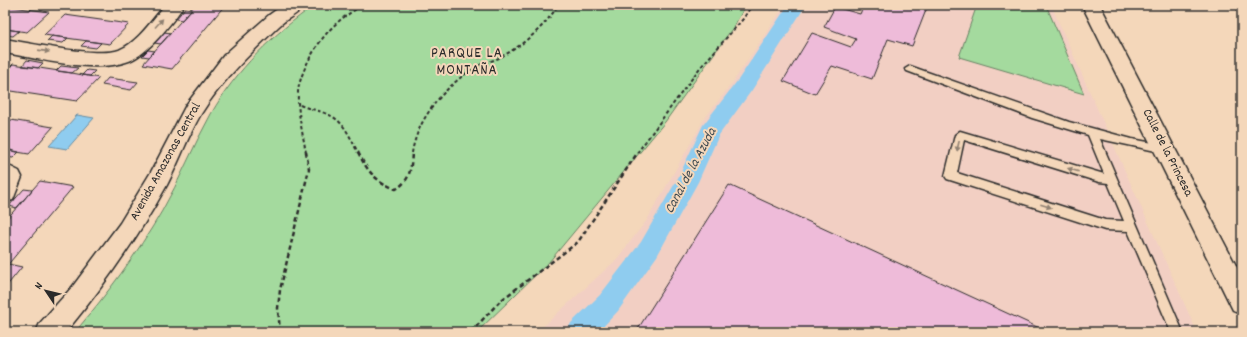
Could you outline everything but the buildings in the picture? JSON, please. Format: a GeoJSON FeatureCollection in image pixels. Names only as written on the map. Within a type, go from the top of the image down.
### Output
{"type":"FeatureCollection","features":[{"type":"Feature","properties":{"kind":"street"},"geometry":{"type":"LineString","coordinates":[[5,46],[103,60],[123,56],[139,45],[175,5]]}},
{"type":"Feature","properties":{"kind":"street","name":"Avenida Amazonas Central"},"geometry":{"type":"LineString","coordinates":[[48,332],[82,294],[128,230],[159,178],[193,110],[231,60],[276,19],[296,5]]}},
{"type":"Feature","properties":{"kind":"street","name":"Calle de la Princesa"},"geometry":{"type":"LineString","coordinates":[[1091,5],[1242,302]]}},
{"type":"Feature","properties":{"kind":"street"},"geometry":{"type":"LineString","coordinates":[[5,173],[12,177],[5,194]]}},
{"type":"Feature","properties":{"kind":"lane"},"geometry":{"type":"LineString","coordinates":[[910,69],[1092,133],[1137,145],[1165,149]]}},
{"type":"Feature","properties":{"kind":"lane"},"geometry":{"type":"LineString","coordinates":[[1092,133],[1177,332]]}},
{"type":"Feature","properties":{"kind":"lane"},"geometry":{"type":"LineString","coordinates":[[1111,179],[1099,178],[960,135],[951,176],[1105,225],[1132,226]]}},
{"type":"Feature","properties":{"kind":"path"},"geometry":{"type":"LineString","coordinates":[[280,332],[278,308],[280,290],[310,169],[301,127],[299,87],[312,55],[332,27],[362,5]]}},
{"type":"Feature","properties":{"kind":"path"},"geometry":{"type":"LineString","coordinates":[[300,105],[336,118],[344,127],[364,166],[374,179],[386,187],[396,189],[404,185],[409,178],[416,135],[425,119],[449,88],[477,66],[502,56],[535,31],[546,22],[558,5]]}},
{"type":"Feature","properties":{"kind":"path"},"geometry":{"type":"LineString","coordinates":[[471,332],[500,301],[578,242],[649,135],[699,69],[743,19],[752,5]]}},
{"type":"Feature","properties":{"kind":"shaded area"},"geometry":{"type":"Polygon","coordinates":[[[785,5],[1051,5],[1197,332],[537,332],[616,260],[647,220],[705,118],[733,82],[785,5]]]}},
{"type":"Feature","properties":{"kind":"green space"},"geometry":{"type":"Polygon","coordinates":[[[315,5],[746,5],[734,26],[665,122],[549,262],[477,332],[75,332],[99,303],[142,243],[169,199],[211,114],[232,82],[271,40],[315,5]]]}},
{"type":"Feature","properties":{"kind":"green space"},"geometry":{"type":"Polygon","coordinates":[[[977,5],[1046,5],[1084,94],[959,57],[977,5]]]}},
{"type":"Feature","properties":{"kind":"water"},"geometry":{"type":"Polygon","coordinates":[[[77,115],[94,118],[67,149],[49,146],[77,115]]]}},
{"type":"Feature","properties":{"kind":"waterway","name":"Canal de la Azuda"},"geometry":{"type":"LineString","coordinates":[[580,332],[609,303],[649,249],[687,182],[710,131],[745,85],[797,5]]}},
{"type":"Feature","properties":{"kind":"district","name":"PARQUE LA MONTAÑA"},"geometry":{"type":"Point","coordinates":[467,62]}}]}
